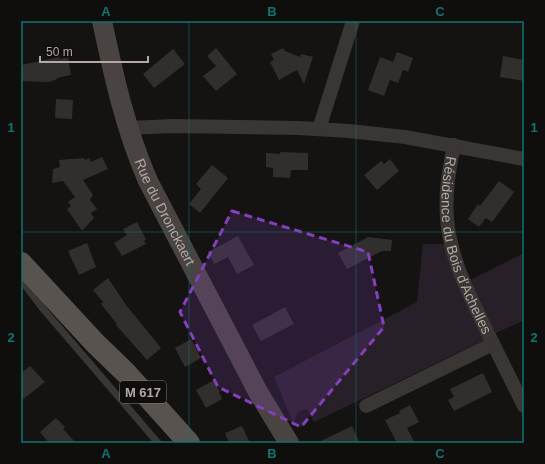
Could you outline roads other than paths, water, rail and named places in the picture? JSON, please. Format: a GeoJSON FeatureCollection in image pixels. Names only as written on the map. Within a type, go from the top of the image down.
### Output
{"type":"FeatureCollection","features":[{"type":"Feature","properties":{"kind":"main road","name":"Rue du Dronckaert"},"geometry":{"type":"LineString","coordinates":[[102,21],[128,128],[137,156],[148,181],[258,392],[289,443]]}},
{"type":"Feature","properties":{"kind":"main road","name":"M 617"},"geometry":{"type":"LineString","coordinates":[[21,263],[95,343],[127,374],[189,443]]}},
{"type":"Feature","properties":{"kind":"main road","name":"M 617"},"geometry":{"type":"LineString","coordinates":[[95,343],[115,372],[175,443]]}},
{"type":"Feature","properties":{"kind":"main road","name":"Rue du Dronckaert"},"geometry":{"type":"LineString","coordinates":[[258,392],[279,443]]}},
{"type":"Feature","properties":{"kind":"street"},"geometry":{"type":"LineString","coordinates":[[319,129],[353,21]]}},
{"type":"Feature","properties":{"kind":"street","name":"Résidence du Bois d'Achelles"},"geometry":{"type":"LineString","coordinates":[[128,128],[173,126],[319,129],[379,134],[524,159]]}},
{"type":"Feature","properties":{"kind":"street","name":"Résidence du Bois d'Achelles"},"geometry":{"type":"LineString","coordinates":[[454,146],[447,187],[447,220],[451,244],[461,278],[524,406]]}},
{"type":"Feature","properties":{"kind":"street","name":"Résidence du Bois d'Achelles"},"geometry":{"type":"LineString","coordinates":[[366,406],[493,344]]}},
{"type":"Feature","properties":{"kind":"lane"},"geometry":{"type":"LineString","coordinates":[[21,280],[44,310],[158,443]]}}]}
